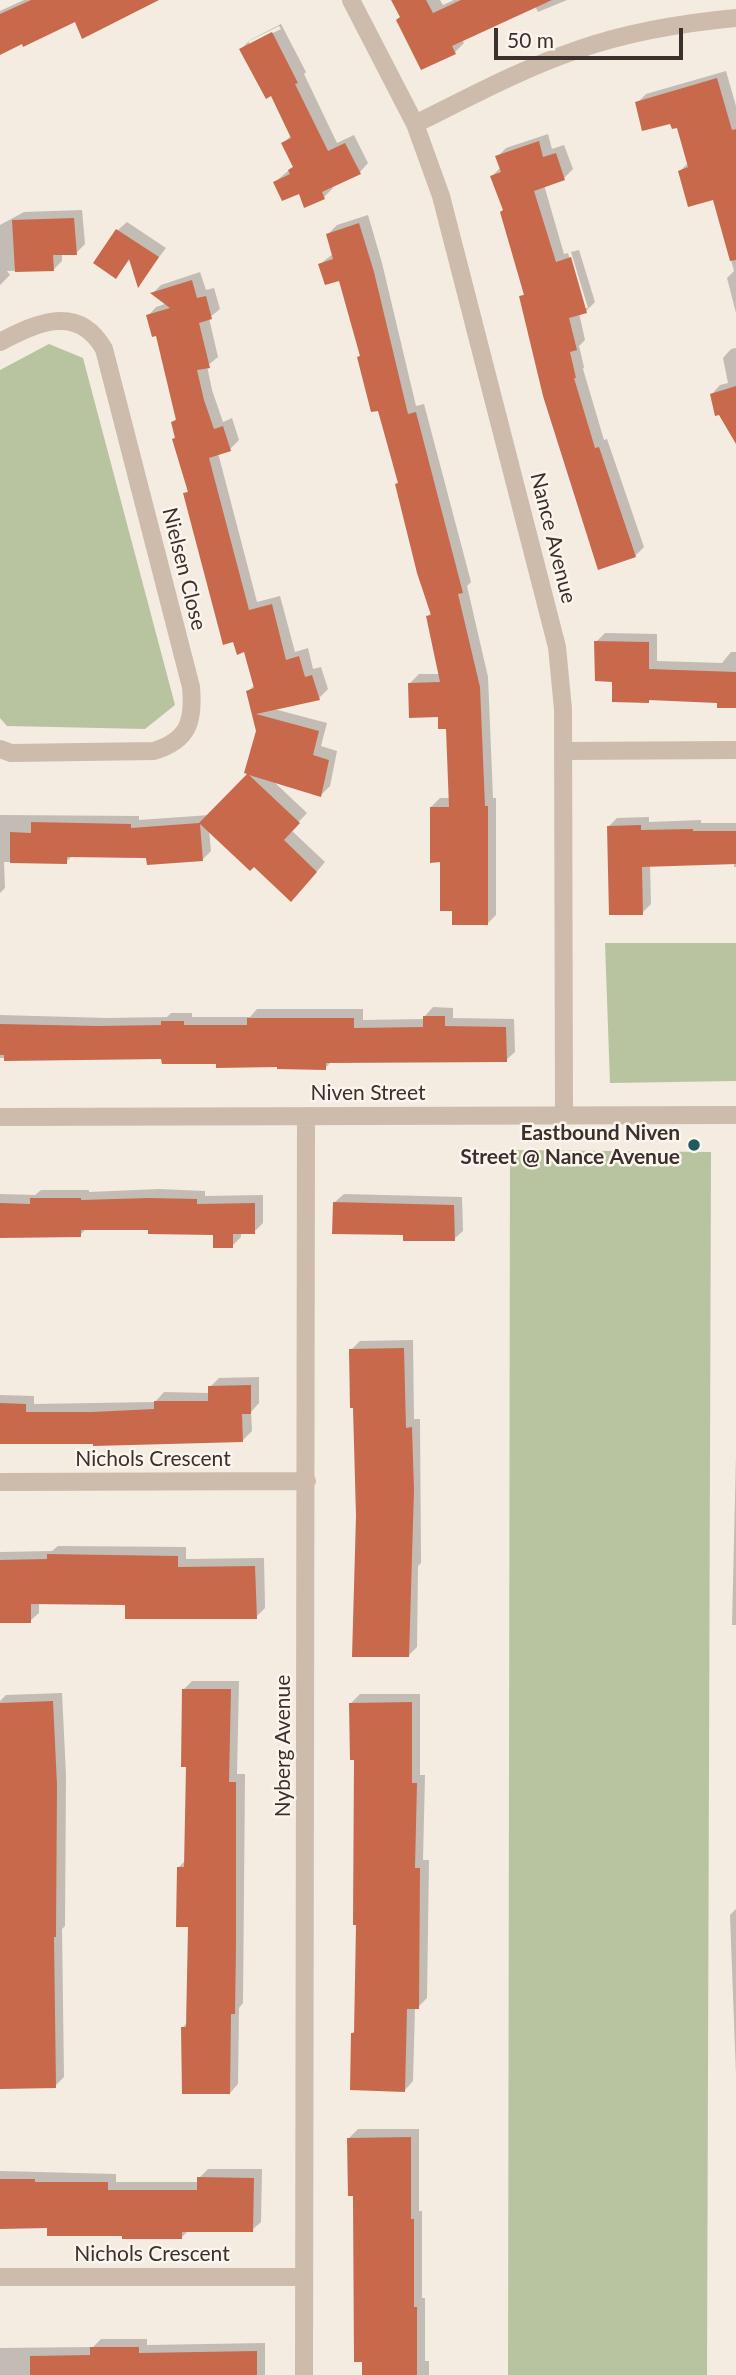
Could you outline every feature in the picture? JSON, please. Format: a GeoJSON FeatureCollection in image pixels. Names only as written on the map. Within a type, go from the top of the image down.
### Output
{"type":"FeatureCollection","features":[{"type":"Feature","properties":{"kind":"street","name":"Nance Avenue"},"geometry":{"type":"LineString","coordinates":[[351,0],[415,124],[441,196],[557,647],[562,678],[564,751],[564,1115]]}},
{"type":"Feature","properties":{"kind":"street"},"geometry":{"type":"LineString","coordinates":[[415,124],[531,68],[578,49],[656,29],[736,18]]}},
{"type":"Feature","properties":{"kind":"street","name":"Nielsen Close"},"geometry":{"type":"LineString","coordinates":[[0,342],[27,328],[48,321],[62,320],[89,328],[104,349],[191,687],[192,701],[187,730],[169,746],[154,751],[11,753],[0,749]]}},
{"type":"Feature","properties":{"kind":"street"},"geometry":{"type":"LineString","coordinates":[[564,751],[736,750]]}},
{"type":"Feature","properties":{"kind":"street","name":"Niven Street"},"geometry":{"type":"LineString","coordinates":[[0,1117],[736,1115]]}},
{"type":"Feature","properties":{"kind":"street","name":"Nyberg Avenue"},"geometry":{"type":"LineString","coordinates":[[304,2375],[306,1116]]}},
{"type":"Feature","properties":{"kind":"street","name":"Nichols Crescent"},"geometry":{"type":"LineString","coordinates":[[0,1482],[307,1481]]}},
{"type":"Feature","properties":{"kind":"street","name":"Nichols Crescent"},"geometry":{"type":"LineString","coordinates":[[0,2277],[304,2277]]}},
{"type":"Feature","properties":{"kind":"green space"},"geometry":{"type":"Polygon","coordinates":[[[49,344],[83,358],[175,705],[145,729],[7,726],[0,718],[0,370],[49,344]]]}},
{"type":"Feature","properties":{"kind":"green space"},"geometry":{"type":"Polygon","coordinates":[[[605,943],[736,943],[736,1081],[610,1083],[605,943]]]}},
{"type":"Feature","properties":{"kind":"green space"},"geometry":{"type":"Polygon","coordinates":[[[510,1150],[711,1152],[707,2375],[508,2375],[510,1150]]]}},
{"type":"Feature","properties":{"kind":"building"},"geometry":{"type":"Polygon","coordinates":[[[31,0],[159,0],[82,39],[75,22],[0,55],[0,14],[31,0]]]}},
{"type":"Feature","properties":{"kind":"building"},"geometry":{"type":"Polygon","coordinates":[[[391,0],[426,0],[433,13],[461,0],[552,0],[452,46],[456,54],[421,70],[396,20],[400,17],[391,0]]]}},
{"type":"Feature","properties":{"kind":"building"},"geometry":{"type":"Polygon","coordinates":[[[272,32],[328,151],[345,143],[361,174],[322,192],[325,199],[304,208],[299,194],[282,201],[273,182],[290,174],[288,170],[293,167],[281,143],[291,138],[271,96],[266,99],[239,49],[272,32]]]}},
{"type":"Feature","properties":{"kind":"building"},"geometry":{"type":"Polygon","coordinates":[[[717,78],[732,130],[736,129],[736,260],[730,261],[713,200],[688,207],[678,171],[688,167],[677,128],[672,129],[670,124],[642,131],[635,102],[717,78]]]}},
{"type":"Feature","properties":{"kind":"building"},"geometry":{"type":"Polygon","coordinates":[[[539,141],[543,157],[556,153],[565,180],[534,191],[556,262],[571,257],[587,313],[569,318],[577,350],[570,352],[574,378],[595,448],[599,447],[636,557],[598,570],[543,396],[519,296],[524,295],[500,212],[503,210],[490,176],[501,172],[495,156],[539,141]]]}},
{"type":"Feature","properties":{"kind":"building"},"geometry":{"type":"Polygon","coordinates":[[[74,218],[77,255],[53,255],[54,271],[15,272],[12,220],[74,218]]]}},
{"type":"Feature","properties":{"kind":"building"},"geometry":{"type":"Polygon","coordinates":[[[359,223],[374,272],[408,414],[416,412],[463,593],[458,594],[480,687],[485,806],[488,806],[488,925],[452,925],[452,911],[440,911],[440,862],[430,863],[430,807],[449,807],[446,729],[438,729],[438,717],[409,718],[408,683],[440,682],[426,616],[431,615],[417,573],[395,484],[398,483],[378,411],[371,412],[357,357],[360,356],[339,281],[325,285],[318,264],[333,259],[326,234],[359,223]]]}},
{"type":"Feature","properties":{"kind":"building"},"geometry":{"type":"Polygon","coordinates":[[[116,229],[159,257],[138,288],[129,259],[116,279],[93,263],[116,229]]]}},
{"type":"Feature","properties":{"kind":"building"},"geometry":{"type":"Polygon","coordinates":[[[192,280],[197,298],[206,296],[212,319],[199,323],[210,368],[197,370],[214,429],[223,426],[231,451],[209,458],[249,610],[272,604],[286,660],[299,656],[305,677],[312,675],[320,700],[256,714],[319,731],[313,755],[329,760],[321,797],[249,775],[300,823],[284,840],[317,872],[291,902],[254,867],[250,871],[200,824],[203,861],[147,865],[146,858],[67,857],[67,864],[10,863],[10,832],[31,833],[31,822],[131,824],[131,828],[199,823],[247,774],[244,773],[256,731],[246,691],[254,688],[244,652],[237,655],[233,642],[223,645],[183,493],[188,492],[172,439],[175,438],[171,422],[176,420],[156,336],[152,337],[146,315],[170,308],[150,293],[192,280]]]}},
{"type":"Feature","properties":{"kind":"building"},"geometry":{"type":"Polygon","coordinates":[[[736,386],[736,444],[719,415],[715,416],[710,394],[736,386]]]}},
{"type":"Feature","properties":{"kind":"building"},"geometry":{"type":"Polygon","coordinates":[[[594,641],[649,642],[649,669],[736,672],[736,708],[717,708],[717,703],[649,700],[649,703],[612,702],[612,682],[595,681],[594,641]]]}},
{"type":"Feature","properties":{"kind":"building"},"geometry":{"type":"Polygon","coordinates":[[[641,825],[641,830],[736,831],[736,864],[642,867],[643,915],[609,915],[607,826],[641,825]]]}},
{"type":"Feature","properties":{"kind":"building"},"geometry":{"type":"Polygon","coordinates":[[[423,1016],[445,1016],[445,1026],[506,1027],[507,1062],[326,1063],[326,1070],[277,1067],[216,1068],[216,1064],[162,1064],[161,1059],[4,1061],[4,1055],[0,1055],[0,1024],[161,1025],[161,1021],[184,1021],[184,1025],[247,1025],[247,1018],[354,1018],[354,1028],[423,1027],[423,1016]]]}},
{"type":"Feature","properties":{"kind":"building"},"geometry":{"type":"Polygon","coordinates":[[[30,1198],[197,1199],[197,1204],[255,1203],[255,1234],[233,1234],[233,1248],[213,1248],[213,1235],[148,1234],[148,1230],[81,1230],[81,1237],[0,1238],[0,1203],[30,1204],[30,1198]]]}},
{"type":"Feature","properties":{"kind":"building"},"geometry":{"type":"Polygon","coordinates":[[[333,1202],[454,1205],[455,1241],[403,1241],[403,1235],[332,1234],[333,1202]]]}},
{"type":"Feature","properties":{"kind":"building"},"geometry":{"type":"Polygon","coordinates":[[[404,1348],[406,1428],[412,1427],[414,1490],[409,1657],[352,1657],[356,1516],[349,1349],[404,1348]]]}},
{"type":"Feature","properties":{"kind":"building"},"geometry":{"type":"Polygon","coordinates":[[[251,1385],[251,1414],[242,1414],[243,1442],[93,1446],[0,1444],[0,1403],[26,1404],[26,1412],[154,1409],[154,1401],[208,1401],[208,1386],[251,1385]]]}},
{"type":"Feature","properties":{"kind":"building"},"geometry":{"type":"Polygon","coordinates":[[[47,1554],[178,1556],[178,1567],[255,1566],[257,1619],[125,1619],[125,1605],[31,1604],[31,1623],[0,1623],[0,1560],[47,1559],[47,1554]]]}},
{"type":"Feature","properties":{"kind":"building"},"geometry":{"type":"Polygon","coordinates":[[[182,1689],[231,1689],[229,1782],[236,1782],[236,1946],[235,2014],[231,2014],[230,2094],[182,2094],[181,2027],[186,2027],[188,1927],[176,1927],[177,1867],[184,1867],[186,1767],[181,1767],[182,1689]]]}},
{"type":"Feature","properties":{"kind":"building"},"geometry":{"type":"Polygon","coordinates":[[[53,1701],[57,1785],[54,1937],[56,2088],[0,2089],[0,1703],[53,1701]]]}},
{"type":"Feature","properties":{"kind":"building"},"geometry":{"type":"Polygon","coordinates":[[[412,1702],[412,1783],[417,1783],[415,1868],[420,1868],[419,2009],[407,2009],[405,2092],[350,2090],[356,1925],[353,1925],[354,1760],[350,1760],[349,1703],[412,1702]]]}},
{"type":"Feature","properties":{"kind":"building"},"geometry":{"type":"Polygon","coordinates":[[[411,2137],[417,2375],[362,2375],[362,2362],[354,2362],[353,2196],[348,2196],[347,2138],[411,2137]]]}},
{"type":"Feature","properties":{"kind":"building"},"geometry":{"type":"Polygon","coordinates":[[[197,2177],[254,2178],[253,2232],[182,2232],[182,2239],[122,2239],[122,2236],[47,2236],[47,2228],[0,2229],[0,2179],[108,2182],[108,2190],[197,2190],[197,2177]]]}},
{"type":"Feature","properties":{"kind":"building"},"geometry":{"type":"Polygon","coordinates":[[[90,2347],[139,2347],[139,2353],[257,2351],[257,2375],[30,2375],[30,2356],[90,2355],[90,2347]]]}},
{"type":"Feature","properties":{"kind":"place","name":"Eastbound Niven Street @ Nance Avenue"},"geometry":{"type":"Point","coordinates":[694,1145]}}]}
